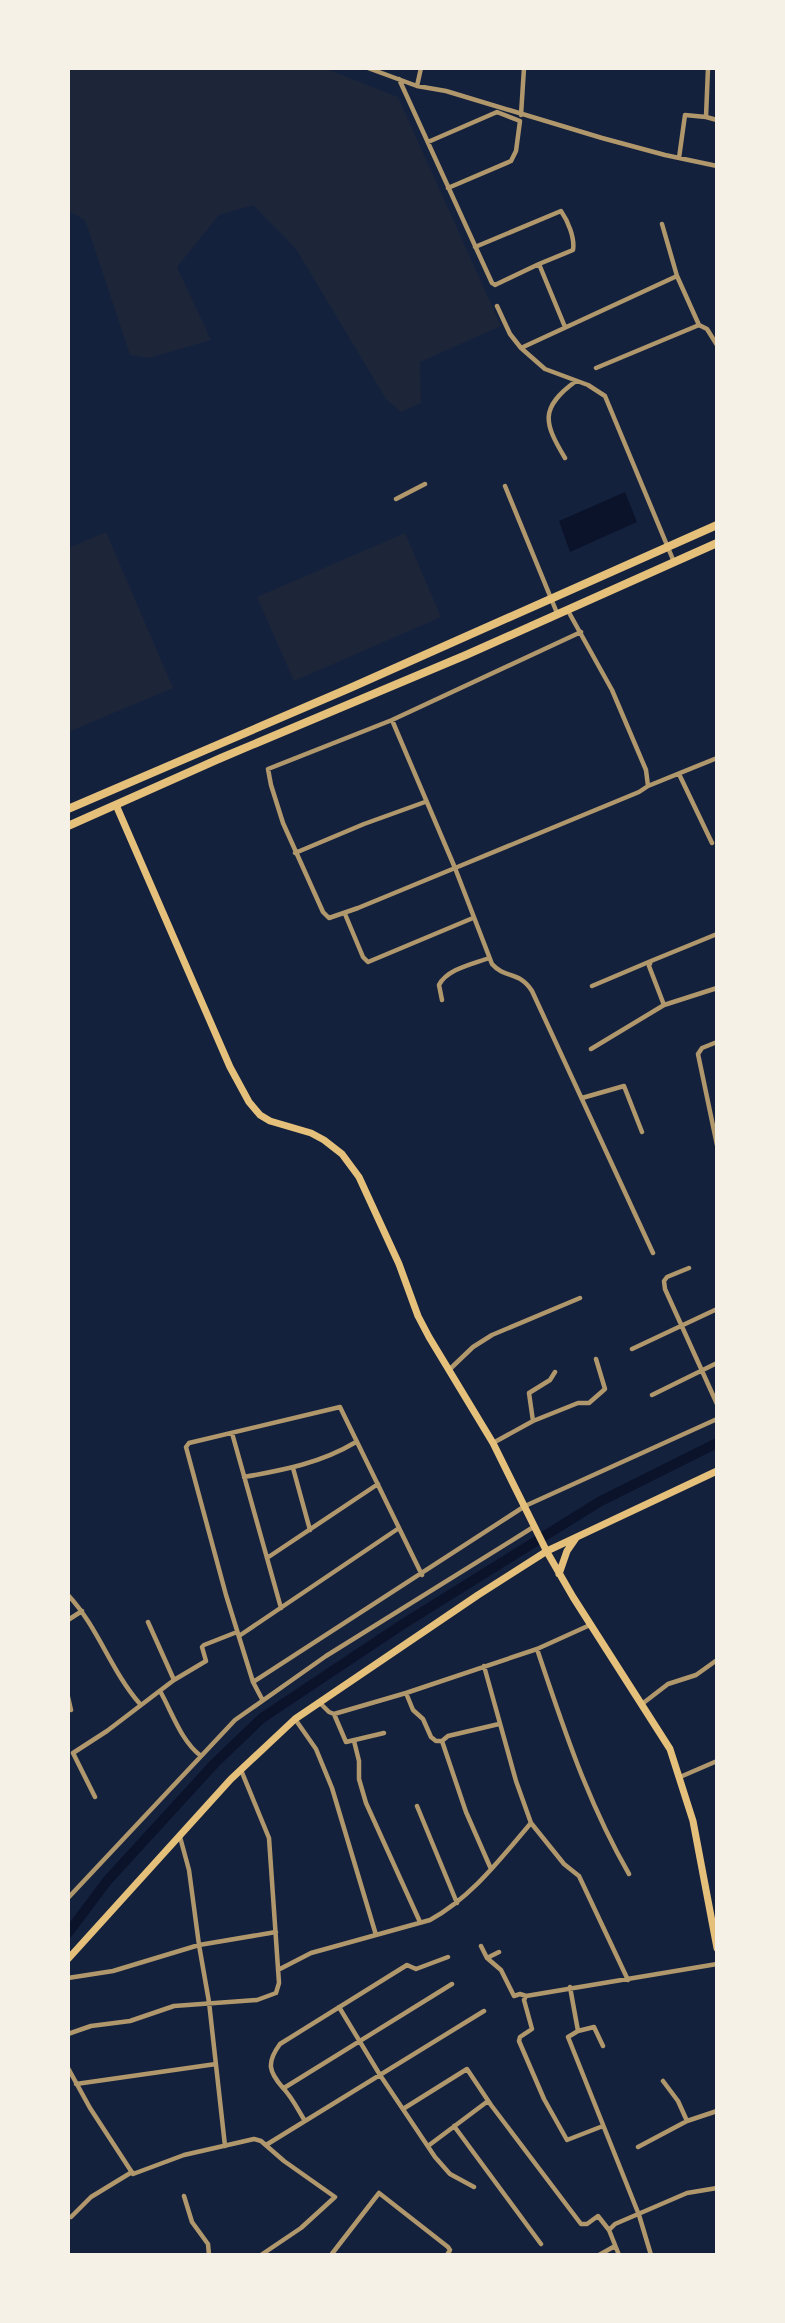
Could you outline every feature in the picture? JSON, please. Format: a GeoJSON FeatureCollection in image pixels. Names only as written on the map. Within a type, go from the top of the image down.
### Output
{"type":"FeatureCollection","features":[{"type":"Feature","properties":{"kind":"highway"},"geometry":{"type":"LineString","coordinates":[[68,809],[717,525]]}},
{"type":"Feature","properties":{"kind":"highway"},"geometry":{"type":"LineString","coordinates":[[68,826],[235,752],[466,656],[717,543]]}},
{"type":"Feature","properties":{"kind":"highway"},"geometry":{"type":"LineString","coordinates":[[379,674],[386,689]]}},
{"type":"Feature","properties":{"kind":"main road"},"geometry":{"type":"LineString","coordinates":[[116,805],[230,1067],[249,1102],[265,1119],[311,1133],[324,1140],[351,1164],[399,1264],[418,1316],[493,1443],[559,1573],[670,1749],[693,1821],[717,1948]]}},
{"type":"Feature","properties":{"kind":"main road"},"geometry":{"type":"LineString","coordinates":[[68,1959],[241,1769],[295,1719],[546,1549],[717,1471]]}},
{"type":"Feature","properties":{"kind":"main road"},"geometry":{"type":"LineString","coordinates":[[559,1573],[567,1551],[579,1535]]}},
{"type":"Feature","properties":{"kind":"street"},"geometry":{"type":"LineString","coordinates":[[368,68],[417,86],[446,91],[679,158],[717,166]]}},
{"type":"Feature","properties":{"kind":"street"},"geometry":{"type":"LineString","coordinates":[[417,86],[421,68]]}},
{"type":"Feature","properties":{"kind":"street"},"geometry":{"type":"LineString","coordinates":[[522,114],[524,68]]}},
{"type":"Feature","properties":{"kind":"street"},"geometry":{"type":"LineString","coordinates":[[706,117],[708,68]]}},
{"type":"Feature","properties":{"kind":"street"},"geometry":{"type":"LineString","coordinates":[[398,78],[428,142],[448,188],[475,247],[492,283],[495,285],[573,250],[575,246],[561,211],[475,247]]}},
{"type":"Feature","properties":{"kind":"street"},"geometry":{"type":"LineString","coordinates":[[428,142],[497,112],[520,121],[516,151],[511,161],[448,188]]}},
{"type":"Feature","properties":{"kind":"street"},"geometry":{"type":"LineString","coordinates":[[679,158],[685,115],[717,120]]}},
{"type":"Feature","properties":{"kind":"street"},"geometry":{"type":"LineString","coordinates":[[662,224],[677,276],[699,325],[707,329],[717,345]]}},
{"type":"Feature","properties":{"kind":"street"},"geometry":{"type":"LineString","coordinates":[[539,264],[565,327]]}},
{"type":"Feature","properties":{"kind":"street"},"geometry":{"type":"LineString","coordinates":[[522,348],[677,276]]}},
{"type":"Feature","properties":{"kind":"street"},"geometry":{"type":"LineString","coordinates":[[497,306],[510,334],[545,369],[599,390],[605,396],[674,562]]}},
{"type":"Feature","properties":{"kind":"street"},"geometry":{"type":"LineString","coordinates":[[596,368],[699,325]]}},
{"type":"Feature","properties":{"kind":"street"},"geometry":{"type":"LineString","coordinates":[[565,458],[550,431],[548,415],[556,400],[576,381]]}},
{"type":"Feature","properties":{"kind":"street"},"geometry":{"type":"LineString","coordinates":[[396,499],[425,484]]}},
{"type":"Feature","properties":{"kind":"street"},"geometry":{"type":"LineString","coordinates":[[505,486],[557,613]]}},
{"type":"Feature","properties":{"kind":"street"},"geometry":{"type":"LineString","coordinates":[[568,609],[612,690],[646,770],[648,786]]}},
{"type":"Feature","properties":{"kind":"street"},"geometry":{"type":"LineString","coordinates":[[580,632],[391,720],[268,769],[275,798],[296,853],[325,915],[329,918],[345,914],[717,758]]}},
{"type":"Feature","properties":{"kind":"street"},"geometry":{"type":"LineString","coordinates":[[391,720],[489,958],[499,971],[519,977],[528,984],[653,1253]]}},
{"type":"Feature","properties":{"kind":"street"},"geometry":{"type":"LineString","coordinates":[[230,740],[235,752]]}},
{"type":"Feature","properties":{"kind":"street"},"geometry":{"type":"LineString","coordinates":[[216,746],[221,758]]}},
{"type":"Feature","properties":{"kind":"street"},"geometry":{"type":"LineString","coordinates":[[679,774],[712,844]]}},
{"type":"Feature","properties":{"kind":"street"},"geometry":{"type":"LineString","coordinates":[[296,853],[425,802]]}},
{"type":"Feature","properties":{"kind":"street"},"geometry":{"type":"LineString","coordinates":[[345,914],[363,957],[368,962],[473,918]]}},
{"type":"Feature","properties":{"kind":"street"},"geometry":{"type":"LineString","coordinates":[[592,986],[717,934]]}},
{"type":"Feature","properties":{"kind":"street"},"geometry":{"type":"LineString","coordinates":[[442,1000],[439,985],[442,980],[458,970],[489,958]]}},
{"type":"Feature","properties":{"kind":"street"},"geometry":{"type":"LineString","coordinates":[[650,964],[663,1005]]}},
{"type":"Feature","properties":{"kind":"street"},"geometry":{"type":"LineString","coordinates":[[591,1049],[663,1005],[717,988]]}},
{"type":"Feature","properties":{"kind":"street"},"geometry":{"type":"LineString","coordinates":[[717,1042],[702,1048],[698,1054],[717,1144]]}},
{"type":"Feature","properties":{"kind":"street"},"geometry":{"type":"LineString","coordinates":[[582,1098],[624,1086],[642,1132]]}},
{"type":"Feature","properties":{"kind":"street"},"geometry":{"type":"LineString","coordinates":[[708,1105],[717,1102]]}},
{"type":"Feature","properties":{"kind":"street"},"geometry":{"type":"LineString","coordinates":[[689,1268],[667,1277],[664,1282],[681,1327],[717,1404]]}},
{"type":"Feature","properties":{"kind":"street"},"geometry":{"type":"LineString","coordinates":[[450,1369],[473,1347],[492,1335],[580,1297]]}},
{"type":"Feature","properties":{"kind":"street"},"geometry":{"type":"LineString","coordinates":[[632,1349],[717,1309]]}},
{"type":"Feature","properties":{"kind":"street"},"geometry":{"type":"LineString","coordinates":[[493,1443],[533,1421],[578,1403],[589,1403],[603,1392],[604,1382],[596,1359]]}},
{"type":"Feature","properties":{"kind":"street"},"geometry":{"type":"LineString","coordinates":[[652,1395],[717,1363]]}},
{"type":"Feature","properties":{"kind":"street"},"geometry":{"type":"LineString","coordinates":[[533,1421],[529,1393],[552,1378],[555,1372]]}},
{"type":"Feature","properties":{"kind":"street"},"geometry":{"type":"LineString","coordinates":[[262,1699],[253,1682],[238,1634],[186,1447],[189,1443],[340,1407],[422,1575]]}},
{"type":"Feature","properties":{"kind":"street"},"geometry":{"type":"LineString","coordinates":[[253,1682],[525,1506],[717,1419]]}},
{"type":"Feature","properties":{"kind":"street"},"geometry":{"type":"LineString","coordinates":[[232,1433],[281,1608]]}},
{"type":"Feature","properties":{"kind":"street"},"geometry":{"type":"LineString","coordinates":[[244,1477],[293,1468],[334,1455],[356,1442]]}},
{"type":"Feature","properties":{"kind":"street"},"geometry":{"type":"LineString","coordinates":[[293,1468],[310,1530]]}},
{"type":"Feature","properties":{"kind":"street"},"geometry":{"type":"LineString","coordinates":[[267,1558],[378,1484]]}},
{"type":"Feature","properties":{"kind":"street"},"geometry":{"type":"LineString","coordinates":[[68,1898],[234,1720],[349,1641],[536,1527]]}},
{"type":"Feature","properties":{"kind":"street"},"geometry":{"type":"LineString","coordinates":[[95,1797],[71,1751],[107,1731],[140,1704],[206,1661],[202,1646],[238,1634],[400,1528]]}},
{"type":"Feature","properties":{"kind":"street"},"geometry":{"type":"LineString","coordinates":[[68,1595],[82,1611],[121,1680],[140,1704]]}},
{"type":"Feature","properties":{"kind":"street"},"geometry":{"type":"LineString","coordinates":[[68,1620],[82,1611]]}},
{"type":"Feature","properties":{"kind":"street"},"geometry":{"type":"LineString","coordinates":[[148,1622],[174,1680]]}},
{"type":"Feature","properties":{"kind":"street"},"geometry":{"type":"LineString","coordinates":[[320,1702],[334,1714],[537,1649],[590,1625]]}},
{"type":"Feature","properties":{"kind":"street"},"geometry":{"type":"LineString","coordinates":[[537,1649],[580,1772],[607,1835],[629,1874]]}},
{"type":"Feature","properties":{"kind":"street"},"geometry":{"type":"LineString","coordinates":[[642,1704],[668,1684],[696,1675],[717,1660]]}},
{"type":"Feature","properties":{"kind":"street"},"geometry":{"type":"LineString","coordinates":[[484,1666],[499,1724],[531,1823],[564,1864],[579,1876],[628,1980]]}},
{"type":"Feature","properties":{"kind":"street"},"geometry":{"type":"LineString","coordinates":[[160,1691],[186,1740],[201,1756]]}},
{"type":"Feature","properties":{"kind":"street"},"geometry":{"type":"LineString","coordinates":[[406,1693],[414,1710],[424,1720],[436,1741],[499,1724]]}},
{"type":"Feature","properties":{"kind":"street"},"geometry":{"type":"LineString","coordinates":[[68,1697],[71,1710]]}},
{"type":"Feature","properties":{"kind":"street"},"geometry":{"type":"LineString","coordinates":[[334,1714],[343,1740],[347,1742],[384,1734]]}},
{"type":"Feature","properties":{"kind":"street"},"geometry":{"type":"LineString","coordinates":[[295,1719],[316,1749],[332,1788],[376,1935]]}},
{"type":"Feature","properties":{"kind":"street"},"geometry":{"type":"LineString","coordinates":[[354,1741],[359,1779],[366,1803],[419,1922]]}},
{"type":"Feature","properties":{"kind":"street"},"geometry":{"type":"LineString","coordinates":[[442,1741],[466,1812],[491,1868]]}},
{"type":"Feature","properties":{"kind":"street"},"geometry":{"type":"LineString","coordinates":[[680,1777],[717,1761]]}},
{"type":"Feature","properties":{"kind":"street"},"geometry":{"type":"LineString","coordinates":[[68,2034],[91,2026],[130,2021],[173,2007],[209,2002],[246,2002],[274,1995],[279,1987],[269,1838],[241,1769]]}},
{"type":"Feature","properties":{"kind":"street"},"geometry":{"type":"LineString","coordinates":[[417,1806],[457,1903]]}},
{"type":"Feature","properties":{"kind":"street"},"geometry":{"type":"LineString","coordinates":[[278,1969],[311,1952],[430,1920],[457,1903],[531,1823]]}},
{"type":"Feature","properties":{"kind":"street"},"geometry":{"type":"LineString","coordinates":[[179,1836],[189,1870],[209,2002],[225,2146]]}},
{"type":"Feature","properties":{"kind":"street"},"geometry":{"type":"LineString","coordinates":[[68,1978],[113,1971],[199,1945],[276,1932]]}},
{"type":"Feature","properties":{"kind":"street"},"geometry":{"type":"LineString","coordinates":[[481,1946],[487,1958],[501,1970],[514,1996],[717,1964]]}},
{"type":"Feature","properties":{"kind":"street"},"geometry":{"type":"LineString","coordinates":[[487,1958],[499,1952]]}},
{"type":"Feature","properties":{"kind":"street"},"geometry":{"type":"LineString","coordinates":[[305,2121],[284,2088],[272,2075],[271,2063],[276,2050],[296,2033],[407,1965],[416,1969],[448,1957]]}},
{"type":"Feature","properties":{"kind":"street"},"geometry":{"type":"LineString","coordinates":[[284,2088],[452,1984]]}},
{"type":"Feature","properties":{"kind":"street"},"geometry":{"type":"LineString","coordinates":[[569,1987],[578,2031]]}},
{"type":"Feature","properties":{"kind":"street"},"geometry":{"type":"LineString","coordinates":[[526,1996],[524,2000],[532,2029],[520,2037],[519,2041],[544,2099],[567,2140],[603,2126]]}},
{"type":"Feature","properties":{"kind":"street"},"geometry":{"type":"LineString","coordinates":[[339,2007],[380,2075],[428,2146],[450,2174],[474,2187]]}},
{"type":"Feature","properties":{"kind":"street"},"geometry":{"type":"LineString","coordinates":[[266,2146],[484,2011]]}},
{"type":"Feature","properties":{"kind":"street"},"geometry":{"type":"LineString","coordinates":[[603,2046],[595,2028],[578,2031],[568,2037],[639,2215],[651,2255]]}},
{"type":"Feature","properties":{"kind":"street"},"geometry":{"type":"LineString","coordinates":[[76,2084],[216,2064]]}},
{"type":"Feature","properties":{"kind":"street"},"geometry":{"type":"LineString","coordinates":[[68,2068],[132,2172]]}},
{"type":"Feature","properties":{"kind":"street"},"geometry":{"type":"LineString","coordinates":[[403,2109],[467,2069],[581,2224],[587,2224],[598,2216],[609,2230],[619,2255]]}},
{"type":"Feature","properties":{"kind":"street"},"geometry":{"type":"LineString","coordinates":[[663,2081],[678,2101],[687,2121]]}},
{"type":"Feature","properties":{"kind":"street"},"geometry":{"type":"LineString","coordinates":[[428,2146],[488,2101]]}},
{"type":"Feature","properties":{"kind":"street"},"geometry":{"type":"LineString","coordinates":[[638,2147],[687,2121],[717,2111]]}},
{"type":"Feature","properties":{"kind":"street"},"geometry":{"type":"LineString","coordinates":[[454,2126],[541,2244]]}},
{"type":"Feature","properties":{"kind":"street"},"geometry":{"type":"LineString","coordinates":[[71,2217],[91,2197],[132,2172],[135,2174],[184,2155],[254,2139],[335,2197],[302,2228],[261,2255]]}},
{"type":"Feature","properties":{"kind":"street"},"geometry":{"type":"LineString","coordinates":[[609,2230],[615,2224],[687,2193],[717,2188]]}},
{"type":"Feature","properties":{"kind":"street"},"geometry":{"type":"LineString","coordinates":[[331,2255],[379,2193],[449,2247],[447,2255]]}},
{"type":"Feature","properties":{"kind":"street"},"geometry":{"type":"LineString","coordinates":[[184,2196],[191,2218],[208,2244],[209,2255]]}},
{"type":"Feature","properties":{"kind":"street"},"geometry":{"type":"LineString","coordinates":[[600,2255],[615,2246]]}},
{"type":"Feature","properties":{"kind":"shaded area"},"geometry":{"type":"Polygon","coordinates":[[[68,68],[324,68],[398,97],[501,326],[420,362],[421,403],[401,412],[386,399],[296,249],[253,205],[219,215],[177,267],[211,340],[149,358],[130,355],[85,220],[68,211],[68,68]]]}},
{"type":"Feature","properties":{"kind":"shaded area"},"geometry":{"type":"Polygon","coordinates":[[[625,492],[637,522],[570,552],[559,521],[625,492]]]}},
{"type":"Feature","properties":{"kind":"shaded area"},"geometry":{"type":"Polygon","coordinates":[[[106,532],[173,688],[68,732],[68,548],[106,532]]]}},
{"type":"Feature","properties":{"kind":"shaded area"},"geometry":{"type":"Polygon","coordinates":[[[405,533],[441,617],[294,681],[257,597],[405,533]]]}},
{"type":"Feature","properties":{"kind":"waterway"},"geometry":{"type":"LineString","coordinates":[[68,1933],[107,1881],[215,1763],[262,1718],[400,1626],[599,1502],[717,1443]]}}]}
